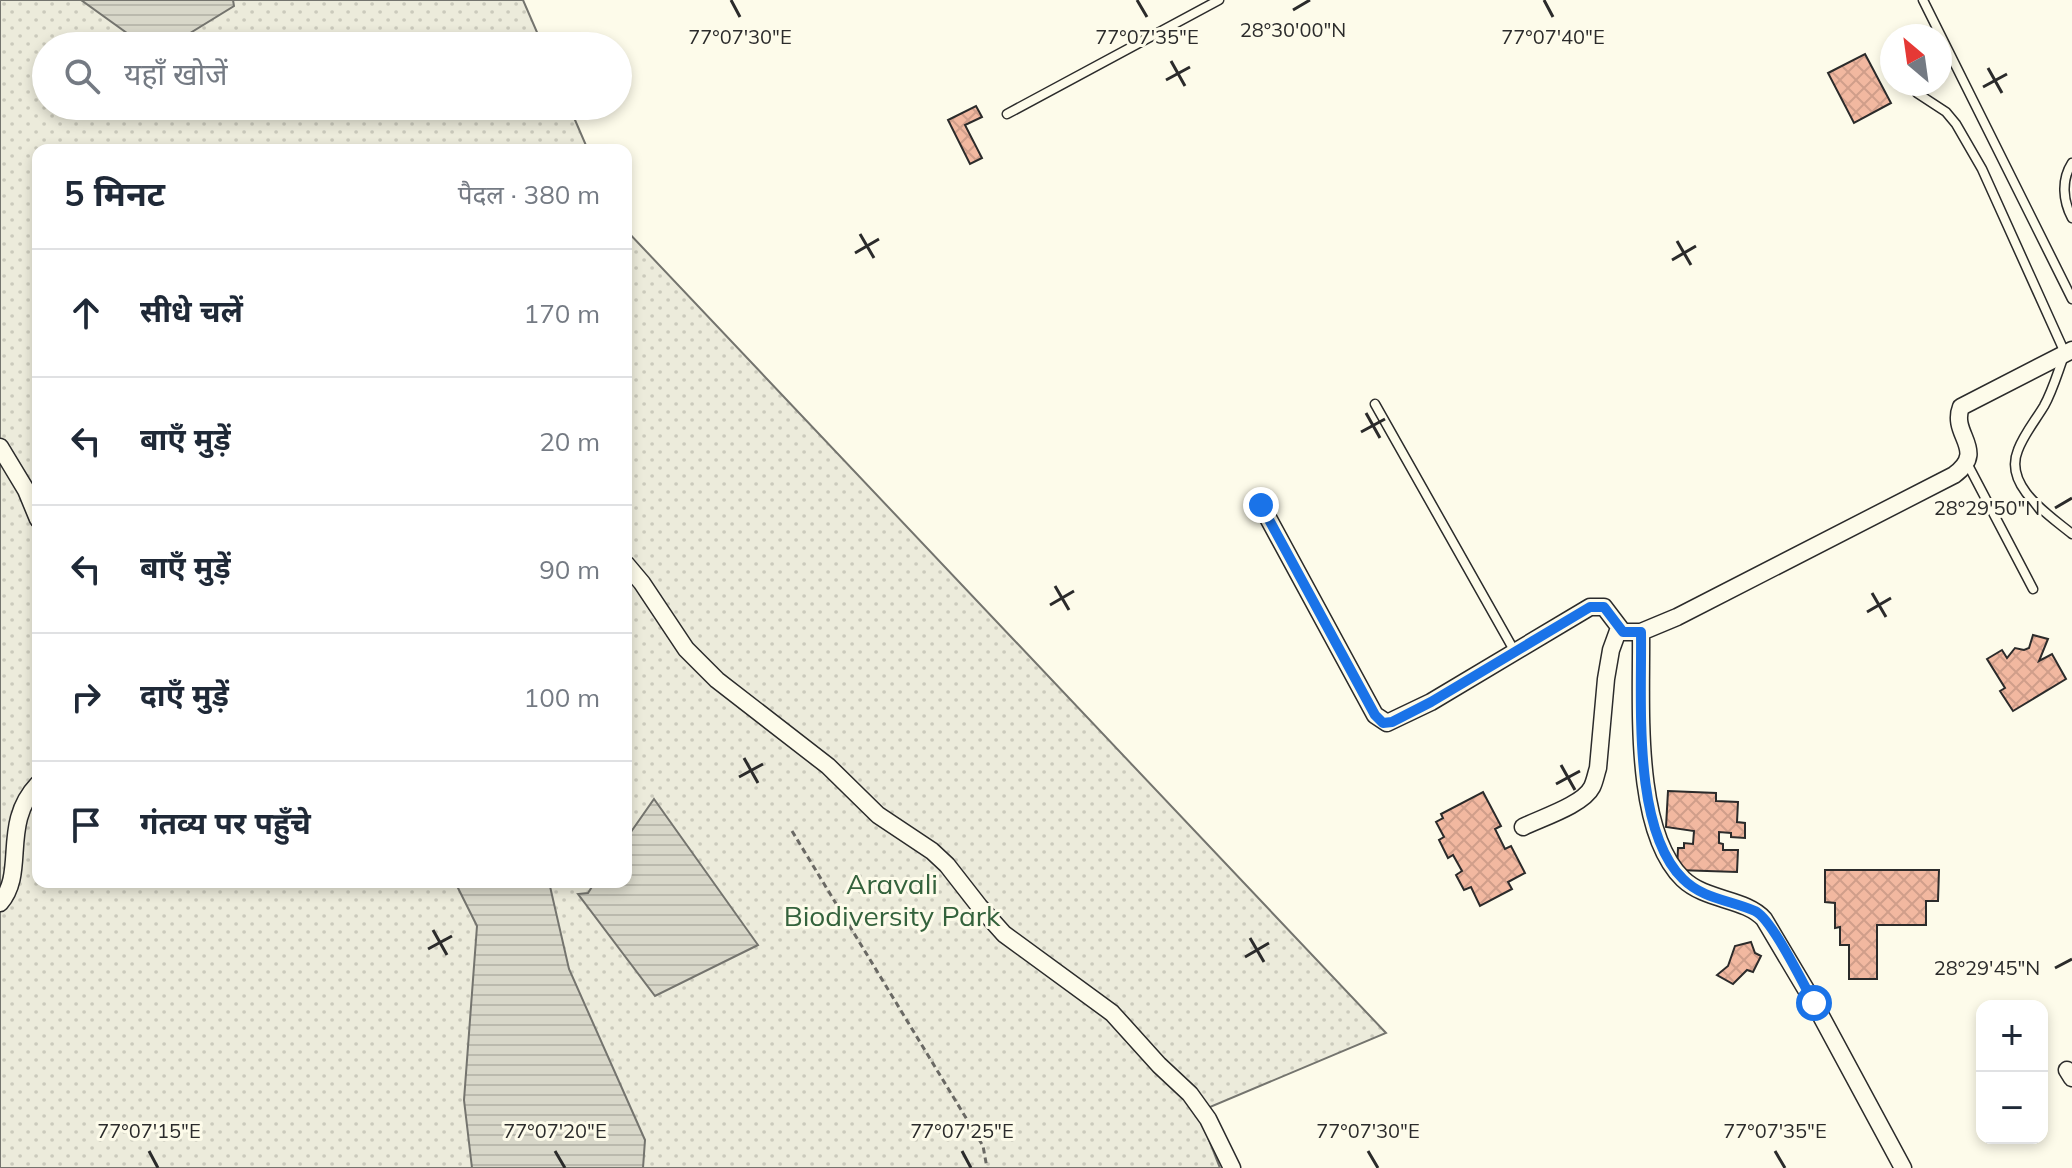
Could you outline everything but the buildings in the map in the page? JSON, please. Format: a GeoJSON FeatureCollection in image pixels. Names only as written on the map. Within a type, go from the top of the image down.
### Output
{"type":"FeatureCollection","features":[{"type":"Feature","properties":{"kind":"street"},"geometry":{"type":"LineString","coordinates":[[1261,505],[1375,715],[1383,723],[1392,722],[1597,605],[1604,607],[1619,628],[1628,634],[1641,632],[1677,617],[1954,475],[1967,463],[1970,454],[1958,417],[1961,407],[2069,352]]}},
{"type":"Feature","properties":{"kind":"street"},"geometry":{"type":"LineString","coordinates":[[0,447],[32,504]]}},
{"type":"Feature","properties":{"kind":"street"},"geometry":{"type":"LineString","coordinates":[[632,571],[686,649],[717,680],[828,766],[878,815],[932,851],[1004,934],[1124,1024],[1159,1065],[1190,1094],[1208,1119],[1232,1168]]}},
{"type":"Feature","properties":{"kind":"street"},"geometry":{"type":"LineString","coordinates":[[1523,827],[1569,805],[1593,786],[1598,768],[1611,650],[1619,628]]}},
{"type":"Feature","properties":{"kind":"street"},"geometry":{"type":"LineString","coordinates":[[1641,632],[1643,775],[1658,842],[1668,862],[1684,880],[1711,897],[1755,911],[1764,919],[1814,1003],[1903,1168]]}},
{"type":"Feature","properties":{"kind":"street"},"geometry":{"type":"LineString","coordinates":[[0,903],[7,888],[0,826],[8,807],[32,789]]}},
{"type":"Feature","properties":{"kind":"lane"},"geometry":{"type":"LineString","coordinates":[[1007,114],[1219,0]]}},
{"type":"Feature","properties":{"kind":"lane"},"geometry":{"type":"LineString","coordinates":[[1923,0],[2072,299]]}},
{"type":"Feature","properties":{"kind":"lane"},"geometry":{"type":"LineString","coordinates":[[1921,96],[1952,118],[1976,158],[2069,352],[2048,399],[2018,450],[2015,462],[2016,474],[2025,491],[2038,507],[2072,534]]}},
{"type":"Feature","properties":{"kind":"lane"},"geometry":{"type":"LineString","coordinates":[[2072,163],[2065,179],[2064,194],[2072,218]]}},
{"type":"Feature","properties":{"kind":"lane"},"geometry":{"type":"LineString","coordinates":[[1375,404],[1515,653]]}},
{"type":"Feature","properties":{"kind":"lane"},"geometry":{"type":"LineString","coordinates":[[1967,463],[2033,589]]}},
{"type":"Feature","properties":{"kind":"path"},"geometry":{"type":"LineString","coordinates":[[792,831],[983,1146],[987,1168]]}},
{"type":"Feature","properties":{"kind":"green space","name":"Aravali Biodiversity Park"},"geometry":{"type":"Polygon","coordinates":[[[0,0],[523,0],[537,32],[32,32],[32,120],[575,120],[585,144],[32,144],[32,888],[632,888],[632,236],[1386,1033],[1198,1112],[1220,1168],[0,1168],[0,0]]]}},
{"type":"Feature","properties":{"kind":"shaded area"},"geometry":{"type":"Polygon","coordinates":[[[81,0],[233,0],[234,6],[192,32],[126,32],[81,0]]]}},
{"type":"Feature","properties":{"kind":"shaded area"},"geometry":{"type":"Polygon","coordinates":[[[654,799],[758,945],[655,996],[578,894],[588,893],[591,888],[632,888],[632,830],[654,799]]]}},
{"type":"Feature","properties":{"kind":"shaded area"},"geometry":{"type":"Polygon","coordinates":[[[458,888],[550,888],[569,969],[645,1140],[643,1168],[472,1168],[464,1100],[477,926],[458,888]]]}},
{"type":"Feature","properties":{"kind":"route"},"geometry":{"type":"LineString","coordinates":[[1261,505],[1375,715],[1383,723],[1392,722],[1431,702],[1590,607],[1604,607],[1623,632],[1641,632],[1643,775],[1658,842],[1668,862],[1698,890],[1760,914],[1814,1003]]}}]}
